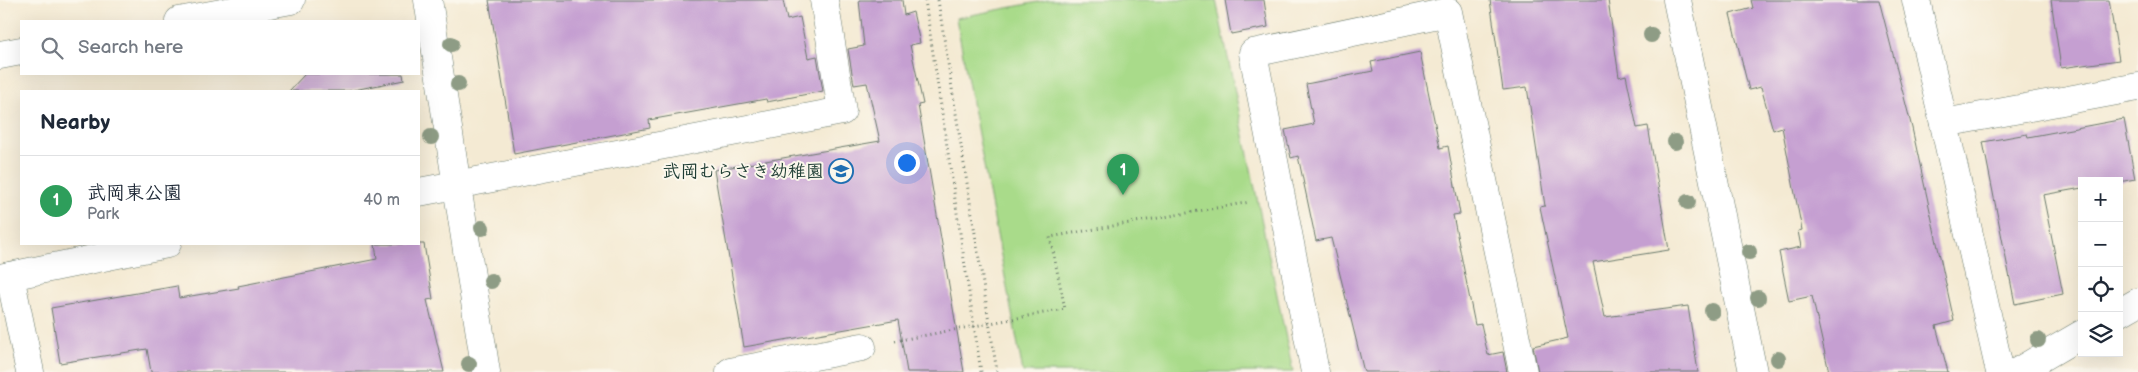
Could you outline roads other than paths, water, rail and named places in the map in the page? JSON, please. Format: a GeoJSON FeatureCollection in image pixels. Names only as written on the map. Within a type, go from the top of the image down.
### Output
{"type":"FeatureCollection","features":[{"type":"Feature","properties":{"kind":"street"},"geometry":{"type":"LineString","coordinates":[[184,20],[291,0]]}},
{"type":"Feature","properties":{"kind":"street"},"geometry":{"type":"LineString","coordinates":[[428,0],[486,372]]}},
{"type":"Feature","properties":{"kind":"street"},"geometry":{"type":"LineString","coordinates":[[420,192],[842,111],[824,0]]}},
{"type":"Feature","properties":{"kind":"street"},"geometry":{"type":"LineString","coordinates":[[1677,0],[1753,372]]}},
{"type":"Feature","properties":{"kind":"street"},"geometry":{"type":"LineString","coordinates":[[1916,0],[2000,372]]}},
{"type":"Feature","properties":{"kind":"street"},"geometry":{"type":"LineString","coordinates":[[1315,372],[1254,53],[1448,12],[1523,372]]}},
{"type":"Feature","properties":{"kind":"street"},"geometry":{"type":"LineString","coordinates":[[0,55],[20,51]]}},
{"type":"Feature","properties":{"kind":"street"},"geometry":{"type":"LineString","coordinates":[[1944,123],[2138,87]]}},
{"type":"Feature","properties":{"kind":"street"},"geometry":{"type":"LineString","coordinates":[[30,372],[5,277],[162,245]]}},
{"type":"Feature","properties":{"kind":"street"},"geometry":{"type":"LineString","coordinates":[[2121,312],[2138,302]]}},
{"type":"Feature","properties":{"kind":"street"},"geometry":{"type":"LineString","coordinates":[[2016,372],[2078,336]]}},
{"type":"Feature","properties":{"kind":"street"},"geometry":{"type":"LineString","coordinates":[[730,372],[862,347]]}},
{"type":"Feature","properties":{"kind":"place","name":"武岡むらさき幼稚園"},"geometry":{"type":"Point","coordinates":[841,171]}},
{"type":"Feature","properties":{"kind":"place","name":"武岡東公園"},"geometry":{"type":"Point","coordinates":[1123,195]}}]}
